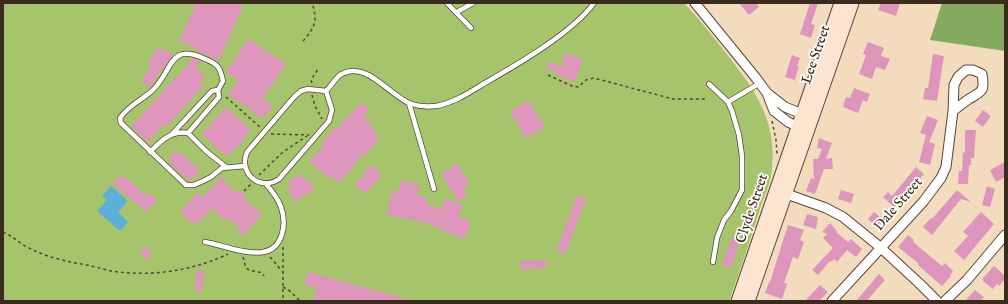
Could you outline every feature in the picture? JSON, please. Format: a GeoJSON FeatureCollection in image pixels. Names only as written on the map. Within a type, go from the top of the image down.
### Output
{"type":"FeatureCollection","features":[{"type":"Feature","properties":{"kind":"main road","name":"Lee Street"},"geometry":{"type":"LineString","coordinates":[[805,122],[841,3]]}},
{"type":"Feature","properties":{"kind":"main road","name":"Lee Street"},"geometry":{"type":"LineString","coordinates":[[805,122],[852,3]]}},
{"type":"Feature","properties":{"kind":"main road","name":"Clyde Street"},"geometry":{"type":"LineString","coordinates":[[748,301],[781,192],[805,122]]}},
{"type":"Feature","properties":{"kind":"main road","name":"Clyde Street"},"geometry":{"type":"LineString","coordinates":[[738,301],[781,192]]}},
{"type":"Feature","properties":{"kind":"street"},"geometry":{"type":"LineString","coordinates":[[695,3],[760,83],[767,93],[774,111],[788,122],[805,122]]}},
{"type":"Feature","properties":{"kind":"street","name":"Dale Street"},"geometry":{"type":"LineString","coordinates":[[832,301],[880,247],[923,202],[941,178],[946,167],[953,111],[954,85],[958,77],[966,70],[974,70],[982,74],[982,89],[978,94],[953,111]]}},
{"type":"Feature","properties":{"kind":"street"},"geometry":{"type":"LineString","coordinates":[[767,93],[805,122]]}},
{"type":"Feature","properties":{"kind":"street"},"geometry":{"type":"LineString","coordinates":[[781,192],[834,212],[843,217],[880,247],[937,301]]}},
{"type":"Feature","properties":{"kind":"street"},"geometry":{"type":"LineString","coordinates":[[945,301],[966,280],[1005,235]]}},
{"type":"Feature","properties":{"kind":"lane"},"geometry":{"type":"LineString","coordinates":[[447,3],[471,28]]}},
{"type":"Feature","properties":{"kind":"lane"},"geometry":{"type":"LineString","coordinates":[[457,12],[473,3]]}},
{"type":"Feature","properties":{"kind":"lane"},"geometry":{"type":"LineString","coordinates":[[326,91],[335,80],[344,73],[350,71],[361,72],[374,78],[399,98],[409,103],[424,106],[436,106],[451,102],[507,70],[563,33],[589,10],[594,3]]}},
{"type":"Feature","properties":{"kind":"lane"},"geometry":{"type":"LineString","coordinates":[[188,133],[219,97],[218,90],[223,81],[219,68],[215,63],[188,53],[183,53],[176,57],[154,89],[133,104],[120,118],[121,123],[186,185],[198,184],[211,177],[218,170],[226,167],[245,166]]}},
{"type":"Feature","properties":{"kind":"lane"},"geometry":{"type":"LineString","coordinates":[[728,102],[760,83]]}},
{"type":"Feature","properties":{"kind":"lane"},"geometry":{"type":"LineString","coordinates":[[709,84],[728,102],[736,125],[742,156],[742,190],[731,211],[724,220],[717,238],[714,262]]}},
{"type":"Feature","properties":{"kind":"lane"},"geometry":{"type":"LineString","coordinates":[[312,89],[326,91],[332,110],[327,125],[281,178],[273,183],[266,184],[259,183],[254,180],[248,174],[245,166],[247,152],[297,94],[303,90],[312,89]]}},
{"type":"Feature","properties":{"kind":"lane"},"geometry":{"type":"LineString","coordinates":[[150,152],[172,134],[212,90],[218,90]]}},
{"type":"Feature","properties":{"kind":"lane"},"geometry":{"type":"LineString","coordinates":[[409,103],[434,189]]}},
{"type":"Feature","properties":{"kind":"lane"},"geometry":{"type":"LineString","coordinates":[[172,134],[183,132],[188,133],[206,151],[226,167]]}},
{"type":"Feature","properties":{"kind":"lane"},"geometry":{"type":"LineString","coordinates":[[205,242],[243,251],[264,252],[270,250],[276,245],[283,232],[282,208],[278,199],[266,184]]}},
{"type":"Feature","properties":{"kind":"path"},"geometry":{"type":"LineString","coordinates":[[303,41],[312,31],[314,25],[315,13],[312,3]]}},
{"type":"Feature","properties":{"kind":"path"},"geometry":{"type":"LineString","coordinates":[[318,69],[311,80],[312,89],[315,106],[327,125]]}},
{"type":"Feature","properties":{"kind":"path"},"geometry":{"type":"LineString","coordinates":[[548,75],[572,86],[578,87],[586,80],[594,78],[673,99],[706,99]]}},
{"type":"Feature","properties":{"kind":"path"},"geometry":{"type":"LineString","coordinates":[[218,90],[267,134],[308,135],[316,137]]}},
{"type":"Feature","properties":{"kind":"path"},"geometry":{"type":"LineString","coordinates":[[771,117],[775,131],[777,155]]}},
{"type":"Feature","properties":{"kind":"path"},"geometry":{"type":"LineString","coordinates":[[244,191],[283,152],[308,135]]}},
{"type":"Feature","properties":{"kind":"path"},"geometry":{"type":"LineString","coordinates":[[3,232],[12,236],[30,249],[45,254],[111,271],[132,273],[152,274],[172,271],[210,261],[236,249]]}},
{"type":"Feature","properties":{"kind":"path"},"geometry":{"type":"LineString","coordinates":[[283,232],[283,301]]}},
{"type":"Feature","properties":{"kind":"path"},"geometry":{"type":"LineString","coordinates":[[243,251],[243,259],[246,268],[259,271],[264,276]]}},
{"type":"Feature","properties":{"kind":"path"},"geometry":{"type":"LineString","coordinates":[[264,252],[275,261],[282,272]]}},
{"type":"Feature","properties":{"kind":"path"},"geometry":{"type":"LineString","coordinates":[[282,287],[290,291],[300,301]]}},
{"type":"Feature","properties":{"kind":"green space"},"geometry":{"type":"Polygon","coordinates":[[[3,3],[684,3],[736,66],[754,92],[761,106],[771,135],[773,151],[770,179],[729,301],[3,301],[3,3]]]}},
{"type":"Feature","properties":{"kind":"green space"},"geometry":{"type":"Polygon","coordinates":[[[942,3],[1005,3],[1005,51],[930,40],[942,3]]]}},
{"type":"Feature","properties":{"kind":"water"},"geometry":{"type":"Polygon","coordinates":[[[111,186],[128,201],[118,212],[128,222],[120,231],[97,211],[107,200],[102,196],[111,186]]]}},
{"type":"Feature","properties":{"kind":"building"},"geometry":{"type":"Polygon","coordinates":[[[196,3],[238,3],[243,5],[219,60],[198,52],[199,51],[196,50],[196,48],[179,41],[196,3]]]}},
{"type":"Feature","properties":{"kind":"building"},"geometry":{"type":"Polygon","coordinates":[[[739,3],[756,3],[759,7],[749,15],[739,3]]]}},
{"type":"Feature","properties":{"kind":"building"},"geometry":{"type":"Polygon","coordinates":[[[810,3],[818,3],[811,24],[815,25],[811,38],[800,34],[810,3]]]}},
{"type":"Feature","properties":{"kind":"building"},"geometry":{"type":"Polygon","coordinates":[[[881,3],[900,3],[896,16],[878,10],[881,3]]]}},
{"type":"Feature","properties":{"kind":"building"},"geometry":{"type":"Polygon","coordinates":[[[248,39],[286,64],[263,98],[273,107],[261,119],[251,110],[228,95],[238,80],[226,72],[248,39]]]}},
{"type":"Feature","properties":{"kind":"building"},"geometry":{"type":"Polygon","coordinates":[[[868,42],[884,48],[881,56],[890,59],[885,70],[876,67],[872,79],[859,74],[866,55],[863,54],[868,42]]]}},
{"type":"Feature","properties":{"kind":"building"},"geometry":{"type":"Polygon","coordinates":[[[158,47],[173,54],[150,87],[141,82],[151,66],[148,64],[158,47]]]}},
{"type":"Feature","properties":{"kind":"building"},"geometry":{"type":"Polygon","coordinates":[[[565,53],[583,59],[575,82],[557,75],[558,73],[546,68],[548,62],[561,66],[565,53]]]}},
{"type":"Feature","properties":{"kind":"building"},"geometry":{"type":"Polygon","coordinates":[[[933,54],[944,56],[937,101],[923,99],[925,88],[928,88],[933,54]]]}},
{"type":"Feature","properties":{"kind":"building"},"geometry":{"type":"Polygon","coordinates":[[[792,55],[800,58],[795,80],[785,77],[792,55]]]}},
{"type":"Feature","properties":{"kind":"building"},"geometry":{"type":"Polygon","coordinates":[[[193,58],[201,62],[196,68],[205,76],[200,83],[203,86],[167,127],[164,124],[148,142],[131,127],[193,58]]]}},
{"type":"Feature","properties":{"kind":"building"},"geometry":{"type":"Polygon","coordinates":[[[854,88],[870,94],[867,102],[863,100],[858,113],[843,107],[846,97],[850,98],[854,88]]]}},
{"type":"Feature","properties":{"kind":"building"},"geometry":{"type":"Polygon","coordinates":[[[528,100],[545,127],[526,138],[510,112],[528,100]]]}},
{"type":"Feature","properties":{"kind":"building"},"geometry":{"type":"Polygon","coordinates":[[[361,102],[370,109],[363,117],[369,121],[370,125],[374,129],[373,131],[378,136],[378,140],[363,157],[361,156],[340,183],[331,176],[329,178],[309,162],[323,146],[321,144],[334,128],[336,130],[361,102]]]}},
{"type":"Feature","properties":{"kind":"building"},"geometry":{"type":"Polygon","coordinates":[[[226,107],[251,130],[244,138],[245,139],[227,157],[202,134],[226,107]]]}},
{"type":"Feature","properties":{"kind":"building"},"geometry":{"type":"Polygon","coordinates":[[[983,110],[991,116],[983,127],[975,121],[983,110]]]}},
{"type":"Feature","properties":{"kind":"building"},"geometry":{"type":"Polygon","coordinates":[[[927,116],[938,120],[929,142],[935,144],[930,165],[919,162],[926,135],[920,133],[927,116]]]}},
{"type":"Feature","properties":{"kind":"building"},"geometry":{"type":"Polygon","coordinates":[[[965,130],[976,130],[974,158],[971,158],[971,165],[969,165],[968,184],[958,184],[959,171],[962,171],[963,152],[965,153],[965,130]]]}},
{"type":"Feature","properties":{"kind":"building"},"geometry":{"type":"Polygon","coordinates":[[[819,138],[832,143],[826,159],[832,158],[833,169],[824,169],[815,194],[806,191],[811,178],[814,179],[813,159],[818,159],[822,149],[817,148],[819,138]]]}},
{"type":"Feature","properties":{"kind":"building"},"geometry":{"type":"Polygon","coordinates":[[[175,151],[179,154],[180,152],[200,170],[190,181],[170,164],[172,162],[168,159],[175,151]]]}},
{"type":"Feature","properties":{"kind":"building"},"geometry":{"type":"Polygon","coordinates":[[[1005,162],[1005,177],[996,182],[990,170],[1005,162]]]}},
{"type":"Feature","properties":{"kind":"building"},"geometry":{"type":"Polygon","coordinates":[[[458,164],[470,185],[463,189],[467,196],[458,201],[441,173],[458,164]]]}},
{"type":"Feature","properties":{"kind":"building"},"geometry":{"type":"Polygon","coordinates":[[[371,165],[382,174],[366,194],[355,185],[371,165]]]}},
{"type":"Feature","properties":{"kind":"building"},"geometry":{"type":"Polygon","coordinates":[[[916,167],[924,174],[894,207],[883,197],[888,192],[892,196],[916,167]]]}},
{"type":"Feature","properties":{"kind":"building"},"geometry":{"type":"Polygon","coordinates":[[[121,174],[147,196],[150,193],[157,200],[146,212],[113,184],[121,174]]]}},
{"type":"Feature","properties":{"kind":"building"},"geometry":{"type":"Polygon","coordinates":[[[301,174],[305,180],[308,178],[314,190],[294,201],[287,189],[291,187],[288,181],[301,174]]]}},
{"type":"Feature","properties":{"kind":"building"},"geometry":{"type":"Polygon","coordinates":[[[221,177],[226,181],[225,183],[237,193],[239,190],[247,197],[245,200],[262,214],[243,236],[238,231],[240,229],[229,218],[226,221],[212,208],[199,223],[196,221],[193,224],[180,212],[198,192],[203,197],[221,177]]]}},
{"type":"Feature","properties":{"kind":"building"},"geometry":{"type":"Polygon","coordinates":[[[401,180],[420,184],[417,195],[427,198],[426,203],[441,210],[446,198],[463,205],[458,216],[471,222],[464,239],[423,222],[387,215],[392,190],[399,192],[401,180]]]}},
{"type":"Feature","properties":{"kind":"building"},"geometry":{"type":"Polygon","coordinates":[[[987,186],[995,189],[990,207],[982,205],[987,186]]]}},
{"type":"Feature","properties":{"kind":"building"},"geometry":{"type":"Polygon","coordinates":[[[841,190],[854,194],[851,203],[838,199],[841,190]]]}},
{"type":"Feature","properties":{"kind":"building"},"geometry":{"type":"Polygon","coordinates":[[[957,190],[971,202],[961,199],[932,235],[923,227],[931,218],[932,219],[957,190]]]}},
{"type":"Feature","properties":{"kind":"building"},"geometry":{"type":"Polygon","coordinates":[[[577,195],[586,199],[565,254],[556,251],[577,195]]]}},
{"type":"Feature","properties":{"kind":"building"},"geometry":{"type":"Polygon","coordinates":[[[874,212],[883,220],[877,227],[868,219],[874,212]]]}},
{"type":"Feature","properties":{"kind":"building"},"geometry":{"type":"Polygon","coordinates":[[[981,212],[994,224],[964,260],[954,251],[968,236],[963,232],[981,212]]]}},
{"type":"Feature","properties":{"kind":"building"},"geometry":{"type":"Polygon","coordinates":[[[807,214],[818,217],[816,229],[803,225],[807,214]]]}},
{"type":"Feature","properties":{"kind":"building"},"geometry":{"type":"Polygon","coordinates":[[[830,223],[837,231],[836,232],[848,242],[851,239],[862,249],[856,257],[847,250],[837,262],[834,259],[831,262],[830,261],[818,275],[812,270],[833,248],[823,238],[827,234],[822,232],[830,223]]]}},
{"type":"Feature","properties":{"kind":"building"},"geometry":{"type":"Polygon","coordinates":[[[788,225],[804,230],[800,240],[804,242],[798,259],[793,257],[784,283],[787,284],[782,299],[765,293],[770,282],[788,225]]]}},
{"type":"Feature","properties":{"kind":"building"},"geometry":{"type":"Polygon","coordinates":[[[908,235],[914,240],[913,242],[942,266],[945,263],[953,271],[950,275],[951,276],[942,286],[918,265],[919,264],[898,247],[908,235]]]}},
{"type":"Feature","properties":{"kind":"building"},"geometry":{"type":"Polygon","coordinates":[[[731,238],[740,241],[731,268],[722,265],[731,238]]]}},
{"type":"Feature","properties":{"kind":"building"},"geometry":{"type":"Polygon","coordinates":[[[143,247],[152,250],[149,259],[140,256],[143,247]]]}},
{"type":"Feature","properties":{"kind":"building"},"geometry":{"type":"Polygon","coordinates":[[[545,260],[546,268],[520,269],[520,261],[545,260]]]}},
{"type":"Feature","properties":{"kind":"building"},"geometry":{"type":"Polygon","coordinates":[[[994,266],[1005,276],[1005,279],[999,286],[997,284],[993,289],[983,281],[983,278],[994,266]]]}},
{"type":"Feature","properties":{"kind":"building"},"geometry":{"type":"Polygon","coordinates":[[[197,270],[204,271],[202,291],[194,290],[197,270]]]}},
{"type":"Feature","properties":{"kind":"building"},"geometry":{"type":"Polygon","coordinates":[[[308,272],[407,299],[406,301],[313,301],[317,288],[304,285],[308,272]]]}},
{"type":"Feature","properties":{"kind":"building"},"geometry":{"type":"Polygon","coordinates":[[[879,274],[885,280],[867,301],[856,301],[879,274]]]}},
{"type":"Feature","properties":{"kind":"building"},"geometry":{"type":"Polygon","coordinates":[[[820,285],[828,292],[819,301],[805,301],[820,285]]]}},
{"type":"Feature","properties":{"kind":"building"},"geometry":{"type":"Polygon","coordinates":[[[975,290],[984,297],[980,301],[965,301],[975,290]]]}}]}
